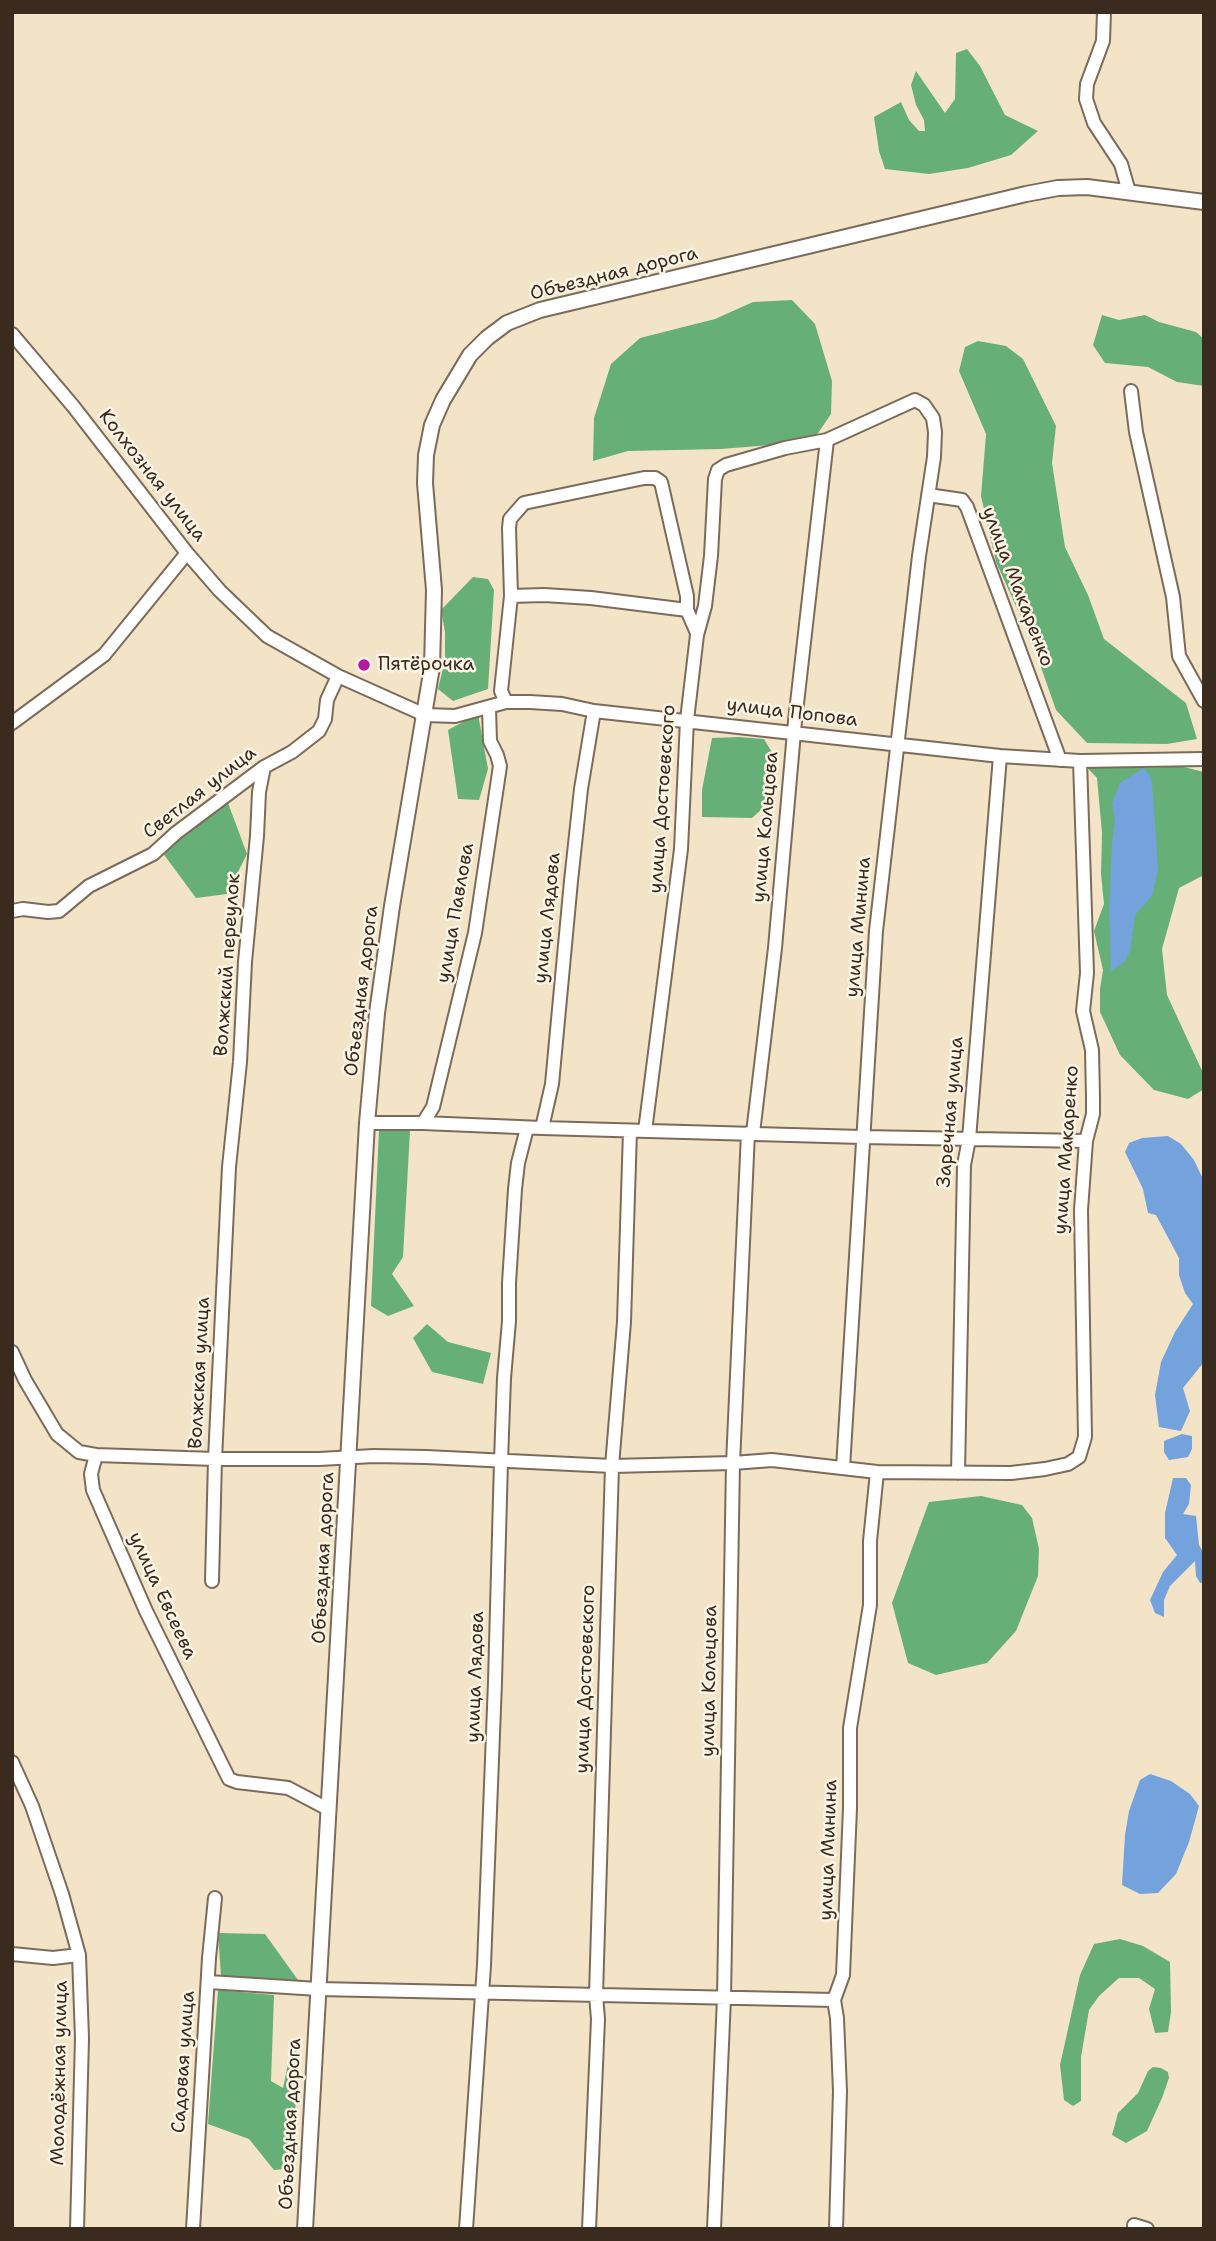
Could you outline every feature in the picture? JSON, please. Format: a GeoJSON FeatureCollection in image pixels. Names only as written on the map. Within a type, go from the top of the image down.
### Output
{"type":"FeatureCollection","features":[{"type":"Feature","properties":{"kind":"main road","name":"Объездная дорога"},"geometry":{"type":"LineString","coordinates":[[305,2229],[367,1123],[377,1013],[391,906],[432,667],[434,590],[425,456],[432,425],[455,377],[470,355],[507,323],[540,310],[1058,188],[1087,187],[1129,191],[1204,202]]}},
{"type":"Feature","properties":{"kind":"street"},"geometry":{"type":"LineString","coordinates":[[1104,12],[1102,41],[1087,84],[1086,99],[1094,123],[1121,164],[1129,191]]}},
{"type":"Feature","properties":{"kind":"street","name":"Колхозная улица"},"geometry":{"type":"LineString","coordinates":[[12,334],[73,406],[219,591],[267,636],[338,676],[425,715]]}},
{"type":"Feature","properties":{"kind":"street"},"geometry":{"type":"LineString","coordinates":[[1131,391],[1136,432],[1173,597],[1179,656],[1204,701]]}},
{"type":"Feature","properties":{"kind":"street","name":"улица Минина"},"geometry":{"type":"LineString","coordinates":[[827,440],[915,400],[924,405],[933,418],[935,432],[876,931],[843,1468]]}},
{"type":"Feature","properties":{"kind":"street","name":"улица Достоевского"},"geometry":{"type":"LineString","coordinates":[[645,1131],[681,849],[687,720],[697,635],[707,593],[715,479],[718,470],[726,465],[785,448],[827,440]]}},
{"type":"Feature","properties":{"kind":"street","name":"улица Кольцова"},"geometry":{"type":"LineString","coordinates":[[714,2229],[724,1998],[733,1463],[751,1133],[775,948],[793,733],[827,440]]}},
{"type":"Feature","properties":{"kind":"street"},"geometry":{"type":"LineString","coordinates":[[506,702],[501,691],[501,682],[511,596],[510,519],[524,503],[644,478],[655,478],[662,482],[687,596],[687,610],[697,635]]}},
{"type":"Feature","properties":{"kind":"street","name":"улица Макаренко"},"geometry":{"type":"LineString","coordinates":[[928,495],[962,500],[967,507],[1060,760]]}},
{"type":"Feature","properties":{"kind":"street"},"geometry":{"type":"LineString","coordinates":[[12,723],[104,655],[187,553]]}},
{"type":"Feature","properties":{"kind":"street"},"geometry":{"type":"LineString","coordinates":[[511,596],[592,598],[687,610]]}},
{"type":"Feature","properties":{"kind":"street","name":"Светлая улица"},"geometry":{"type":"LineString","coordinates":[[12,911],[59,911],[89,886],[153,854],[176,833],[264,767],[292,752],[319,730],[325,719],[327,700],[338,676]]}},
{"type":"Feature","properties":{"kind":"street","name":"улица Попова"},"geometry":{"type":"LineString","coordinates":[[425,715],[455,716],[506,702],[562,704],[594,711],[1000,756],[1080,761],[1204,759]]}},
{"type":"Feature","properties":{"kind":"street","name":"улица Павлова"},"geometry":{"type":"LineString","coordinates":[[423,1123],[433,1107],[475,933],[500,766],[490,741],[489,708]]}},
{"type":"Feature","properties":{"kind":"street","name":"улица Лядова"},"geometry":{"type":"LineString","coordinates":[[542,1129],[552,1084],[572,868],[594,711]]}},
{"type":"Feature","properties":{"kind":"street","name":"Заречная улица"},"geometry":{"type":"LineString","coordinates":[[958,1473],[964,1165],[969,1139],[1000,756]]}},
{"type":"Feature","properties":{"kind":"street","name":"улица Макаренко"},"geometry":{"type":"LineString","coordinates":[[958,1473],[1012,1473],[1068,1464],[1079,1457],[1085,1437],[1081,1210],[1086,1141],[1093,1114],[1093,1097],[1092,1050],[1083,1011],[1087,973],[1080,761]]}},
{"type":"Feature","properties":{"kind":"street","name":"Волжский переулок"},"geometry":{"type":"LineString","coordinates":[[229,1167],[240,1062],[259,792],[264,767]]}},
{"type":"Feature","properties":{"kind":"street"},"geometry":{"type":"LineString","coordinates":[[367,1123],[1086,1141]]}},
{"type":"Feature","properties":{"kind":"street","name":"улица Лядова"},"geometry":{"type":"LineString","coordinates":[[466,2229],[481,1992],[514,1189],[527,1128]]}},
{"type":"Feature","properties":{"kind":"street","name":"улица Достоевского"},"geometry":{"type":"LineString","coordinates":[[589,2229],[598,2020],[596,1995],[612,1466],[624,1321],[629,1131]]}},
{"type":"Feature","properties":{"kind":"street","name":"Волжская улица"},"geometry":{"type":"LineString","coordinates":[[212,1581],[229,1167]]}},
{"type":"Feature","properties":{"kind":"street"},"geometry":{"type":"LineString","coordinates":[[12,1352],[25,1381],[57,1434],[79,1452],[96,1455],[215,1459],[426,1457],[612,1466],[772,1460],[877,1472],[958,1473]]}},
{"type":"Feature","properties":{"kind":"street","name":"улица Евсеева"},"geometry":{"type":"LineString","coordinates":[[96,1455],[91,1474],[93,1490],[146,1611],[229,1779],[288,1788],[328,1809]]}},
{"type":"Feature","properties":{"kind":"street","name":"улица Минина"},"geometry":{"type":"LineString","coordinates":[[836,2229],[840,2091],[834,2000],[844,1975],[850,1728],[870,1605],[870,1541],[877,1472]]}},
{"type":"Feature","properties":{"kind":"street","name":"Молодёжная улица"},"geometry":{"type":"LineString","coordinates":[[12,1762],[41,1831],[79,1955],[82,2038],[77,2229]]}},
{"type":"Feature","properties":{"kind":"street","name":"Садовая улица"},"geometry":{"type":"LineString","coordinates":[[193,2229],[215,1898]]}},
{"type":"Feature","properties":{"kind":"street"},"geometry":{"type":"LineString","coordinates":[[12,1954],[53,1958],[79,1955]]}},
{"type":"Feature","properties":{"kind":"street"},"geometry":{"type":"LineString","coordinates":[[209,1982],[318,1989],[834,2000]]}},
{"type":"Feature","properties":{"kind":"green space"},"geometry":{"type":"Polygon","coordinates":[[[967,49],[980,66],[1005,115],[1038,131],[1011,155],[968,168],[929,174],[885,169],[879,151],[874,117],[901,102],[909,120],[919,131],[925,131],[924,120],[916,105],[911,85],[916,71],[945,113],[955,99],[956,53],[967,49]]]}},
{"type":"Feature","properties":{"kind":"green space"},"geometry":{"type":"Polygon","coordinates":[[[792,300],[815,324],[832,381],[831,414],[816,436],[771,445],[721,449],[628,451],[593,461],[594,418],[611,364],[640,338],[715,319],[753,302],[792,300]]]}},
{"type":"Feature","properties":{"kind":"green space"},"geometry":{"type":"Polygon","coordinates":[[[1102,315],[1119,320],[1145,315],[1159,322],[1196,332],[1204,339],[1204,386],[1177,382],[1148,367],[1105,363],[1093,345],[1102,315]]]}},
{"type":"Feature","properties":{"kind":"green space"},"geometry":{"type":"Polygon","coordinates":[[[978,341],[1006,346],[1023,359],[1056,426],[1052,463],[1065,547],[1088,595],[1104,639],[1186,703],[1197,739],[1167,744],[1087,743],[1056,710],[1031,639],[996,562],[981,496],[986,434],[959,371],[965,347],[978,341]]]}},
{"type":"Feature","properties":{"kind":"green space"},"geometry":{"type":"Polygon","coordinates":[[[473,577],[488,579],[494,590],[488,689],[453,701],[438,689],[445,660],[445,632],[441,610],[473,577]]]}},
{"type":"Feature","properties":{"kind":"green space"},"geometry":{"type":"Polygon","coordinates":[[[478,714],[488,769],[479,800],[458,799],[448,730],[478,714]]]}},
{"type":"Feature","properties":{"kind":"green space"},"geometry":{"type":"Polygon","coordinates":[[[712,738],[764,739],[773,754],[771,801],[752,818],[702,817],[702,790],[712,738]]]}},
{"type":"Feature","properties":{"kind":"green space"},"geometry":{"type":"Polygon","coordinates":[[[1082,762],[1144,768],[1180,766],[1204,772],[1204,875],[1179,888],[1162,949],[1167,995],[1204,1075],[1204,1089],[1188,1099],[1154,1090],[1120,1055],[1100,1012],[1103,970],[1094,931],[1104,904],[1101,874],[1102,833],[1097,778],[1082,762]]]}},
{"type":"Feature","properties":{"kind":"green space"},"geometry":{"type":"Polygon","coordinates":[[[228,803],[247,854],[227,894],[196,898],[162,852],[228,803]]]}},
{"type":"Feature","properties":{"kind":"green space"},"geometry":{"type":"Polygon","coordinates":[[[379,1130],[410,1131],[403,1257],[392,1274],[414,1306],[388,1316],[371,1306],[379,1130]]]}},
{"type":"Feature","properties":{"kind":"green space"},"geometry":{"type":"Polygon","coordinates":[[[427,1324],[448,1342],[491,1353],[483,1384],[432,1372],[413,1338],[427,1324]]]}},
{"type":"Feature","properties":{"kind":"green space"},"geometry":{"type":"Polygon","coordinates":[[[981,1496],[1022,1505],[1032,1518],[1039,1549],[1038,1576],[1016,1631],[987,1663],[936,1675],[908,1663],[892,1603],[929,1502],[981,1496]]]}},
{"type":"Feature","properties":{"kind":"green space"},"geometry":{"type":"Polygon","coordinates":[[[218,1933],[265,1934],[298,1980],[221,1976],[218,1933]]]}},
{"type":"Feature","properties":{"kind":"green space"},"geometry":{"type":"Polygon","coordinates":[[[1120,1939],[1143,1946],[1170,1962],[1171,2012],[1168,2032],[1155,2033],[1149,2009],[1155,1989],[1139,1978],[1119,1978],[1099,1996],[1089,2010],[1081,2057],[1081,2101],[1073,2106],[1064,2100],[1060,2065],[1080,1975],[1094,1944],[1120,1939]]]}},
{"type":"Feature","properties":{"kind":"green space"},"geometry":{"type":"Polygon","coordinates":[[[218,1990],[274,1995],[271,2081],[283,2088],[293,2040],[297,2042],[294,2168],[274,2170],[249,2139],[208,2124],[218,1990]]]}},
{"type":"Feature","properties":{"kind":"green space"},"geometry":{"type":"Polygon","coordinates":[[[1153,2067],[1168,2072],[1169,2078],[1162,2098],[1147,2131],[1126,2143],[1112,2135],[1118,2113],[1138,2093],[1148,2071],[1153,2067]]]}},
{"type":"Feature","properties":{"kind":"water"},"geometry":{"type":"Polygon","coordinates":[[[1144,768],[1151,777],[1158,870],[1152,896],[1135,915],[1130,951],[1124,962],[1111,971],[1109,913],[1115,820],[1112,803],[1120,783],[1144,768]]]}},
{"type":"Feature","properties":{"kind":"water"},"geometry":{"type":"Polygon","coordinates":[[[1168,1136],[1181,1144],[1194,1160],[1204,1181],[1204,1362],[1183,1388],[1190,1411],[1181,1431],[1159,1427],[1155,1395],[1161,1362],[1175,1332],[1193,1304],[1185,1293],[1179,1275],[1179,1258],[1156,1215],[1148,1213],[1143,1189],[1125,1152],[1129,1143],[1142,1138],[1168,1136]]]}},
{"type":"Feature","properties":{"kind":"water"},"geometry":{"type":"Polygon","coordinates":[[[1182,1434],[1192,1436],[1192,1449],[1188,1457],[1169,1460],[1164,1452],[1164,1441],[1182,1434]]]}},
{"type":"Feature","properties":{"kind":"water"},"geometry":{"type":"Polygon","coordinates":[[[1173,1478],[1186,1478],[1191,1485],[1189,1504],[1183,1514],[1196,1516],[1199,1545],[1204,1554],[1204,1582],[1200,1583],[1196,1576],[1195,1561],[1170,1586],[1164,1600],[1164,1617],[1155,1613],[1150,1600],[1163,1572],[1177,1555],[1165,1538],[1165,1513],[1173,1478]]]}},
{"type":"Feature","properties":{"kind":"water"},"geometry":{"type":"Polygon","coordinates":[[[1150,1774],[1171,1781],[1190,1794],[1199,1806],[1176,1874],[1158,1893],[1140,1894],[1122,1885],[1125,1835],[1129,1811],[1140,1780],[1150,1774]]]}},
{"type":"Feature","properties":{"kind":"place","name":"Пятёрочка"},"geometry":{"type":"Point","coordinates":[364,665]}}]}
